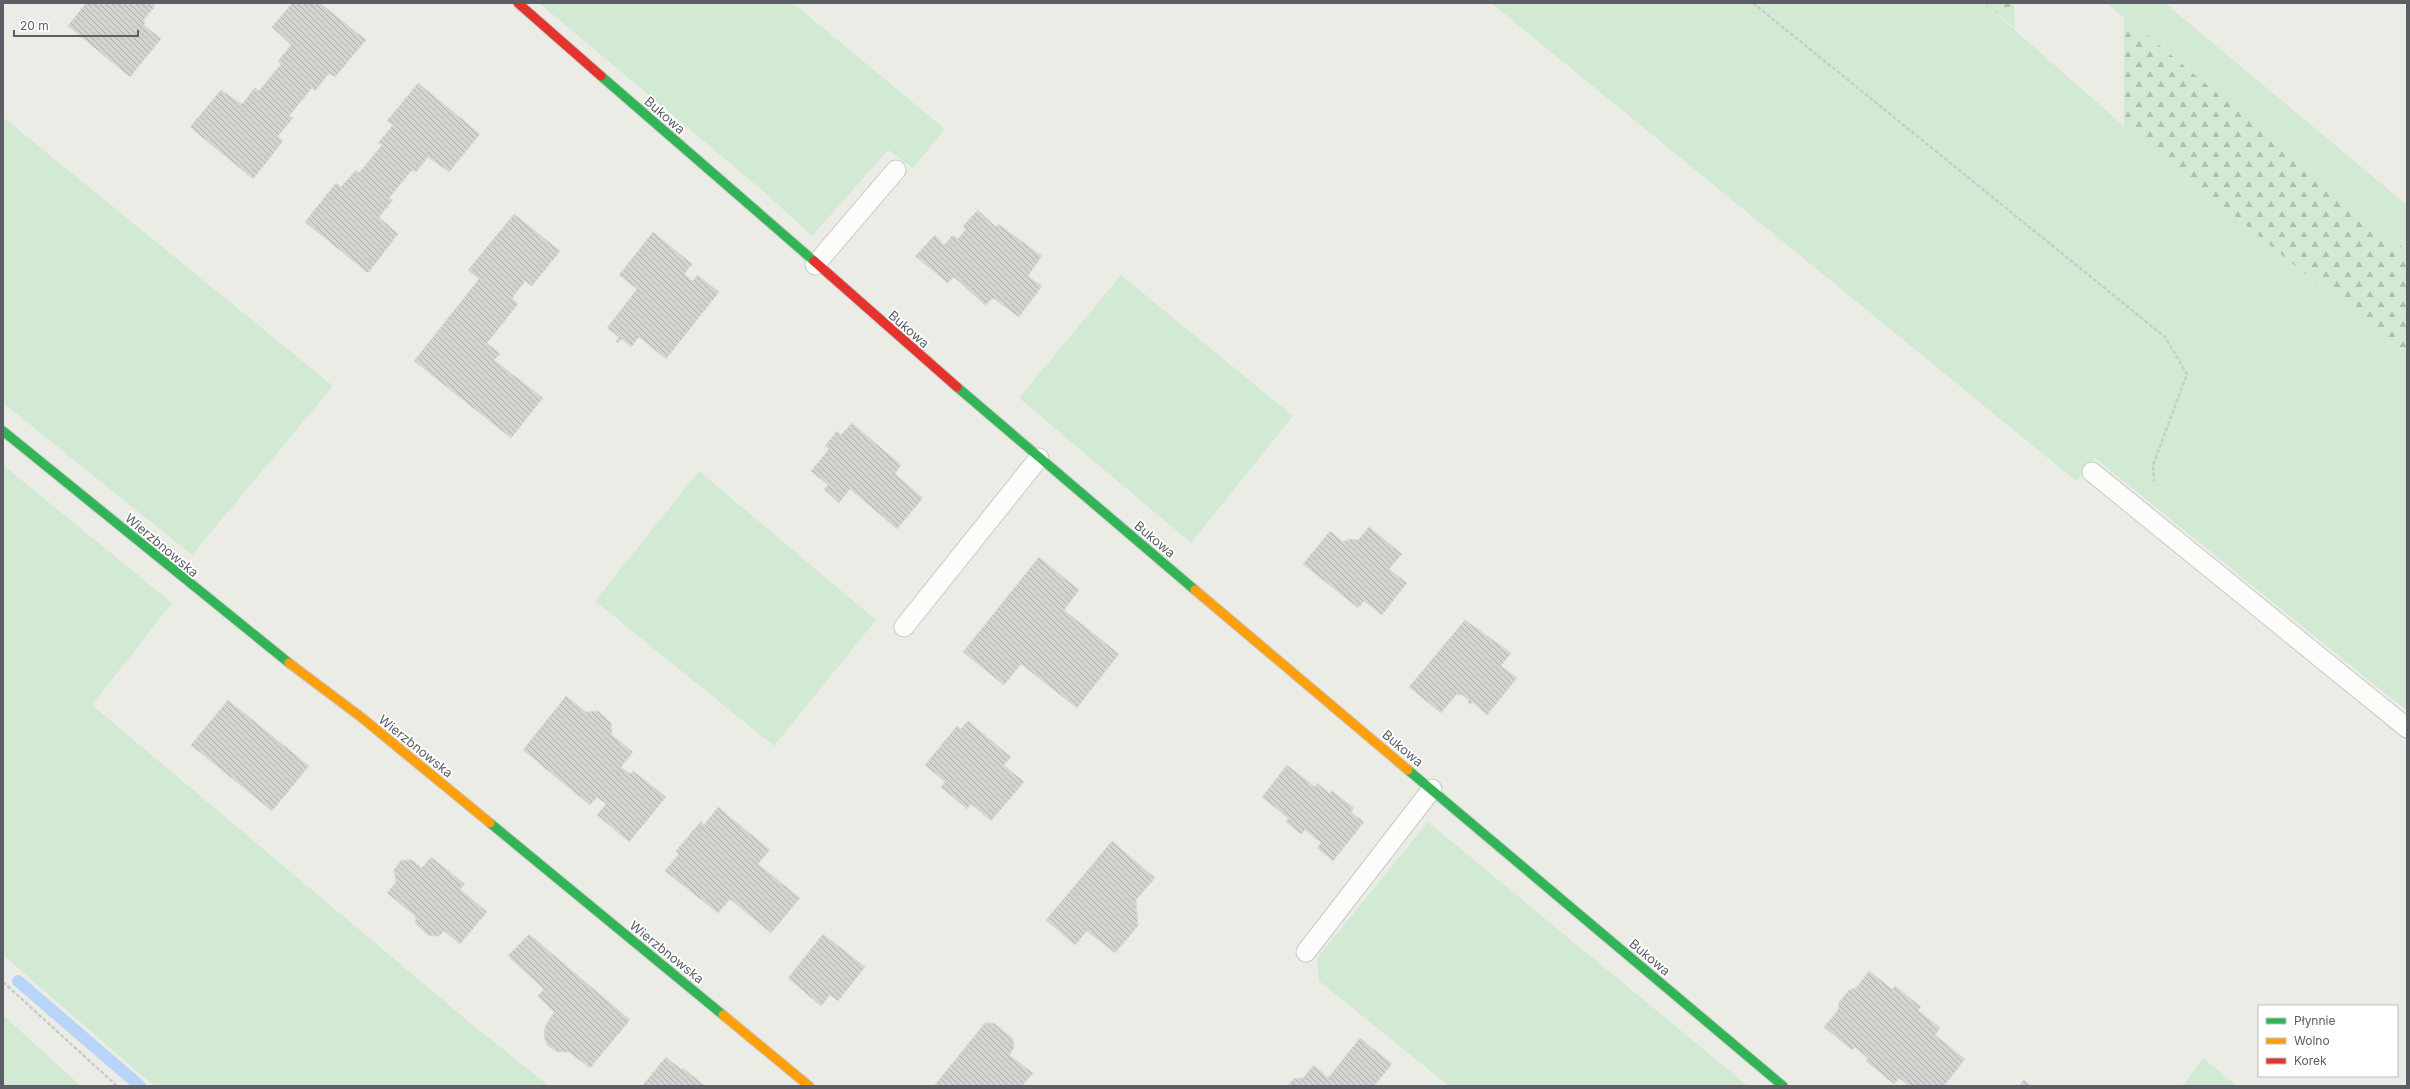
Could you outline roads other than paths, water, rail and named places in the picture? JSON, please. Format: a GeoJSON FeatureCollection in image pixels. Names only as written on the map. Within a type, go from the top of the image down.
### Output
{"type":"FeatureCollection","features":[{"type":"Feature","properties":{"kind":"street","name":"Bukowa"},"geometry":{"type":"LineString","coordinates":[[518,3],[726,184],[815,265],[1039,458],[1782,1086]]}},
{"type":"Feature","properties":{"kind":"street","name":"Wierzbnowska"},"geometry":{"type":"LineString","coordinates":[[3,431],[260,642],[361,717],[809,1086]]}},
{"type":"Feature","properties":{"kind":"lane"},"geometry":{"type":"LineString","coordinates":[[815,265],[896,170]]}},
{"type":"Feature","properties":{"kind":"lane"},"geometry":{"type":"LineString","coordinates":[[904,627],[1039,458]]}},
{"type":"Feature","properties":{"kind":"lane"},"geometry":{"type":"LineString","coordinates":[[2092,472],[2407,728]]}},
{"type":"Feature","properties":{"kind":"lane"},"geometry":{"type":"LineString","coordinates":[[1306,952],[1432,789]]}},
{"type":"Feature","properties":{"kind":"waterway"},"geometry":{"type":"LineString","coordinates":[[18,981],[140,1086]]}}]}
